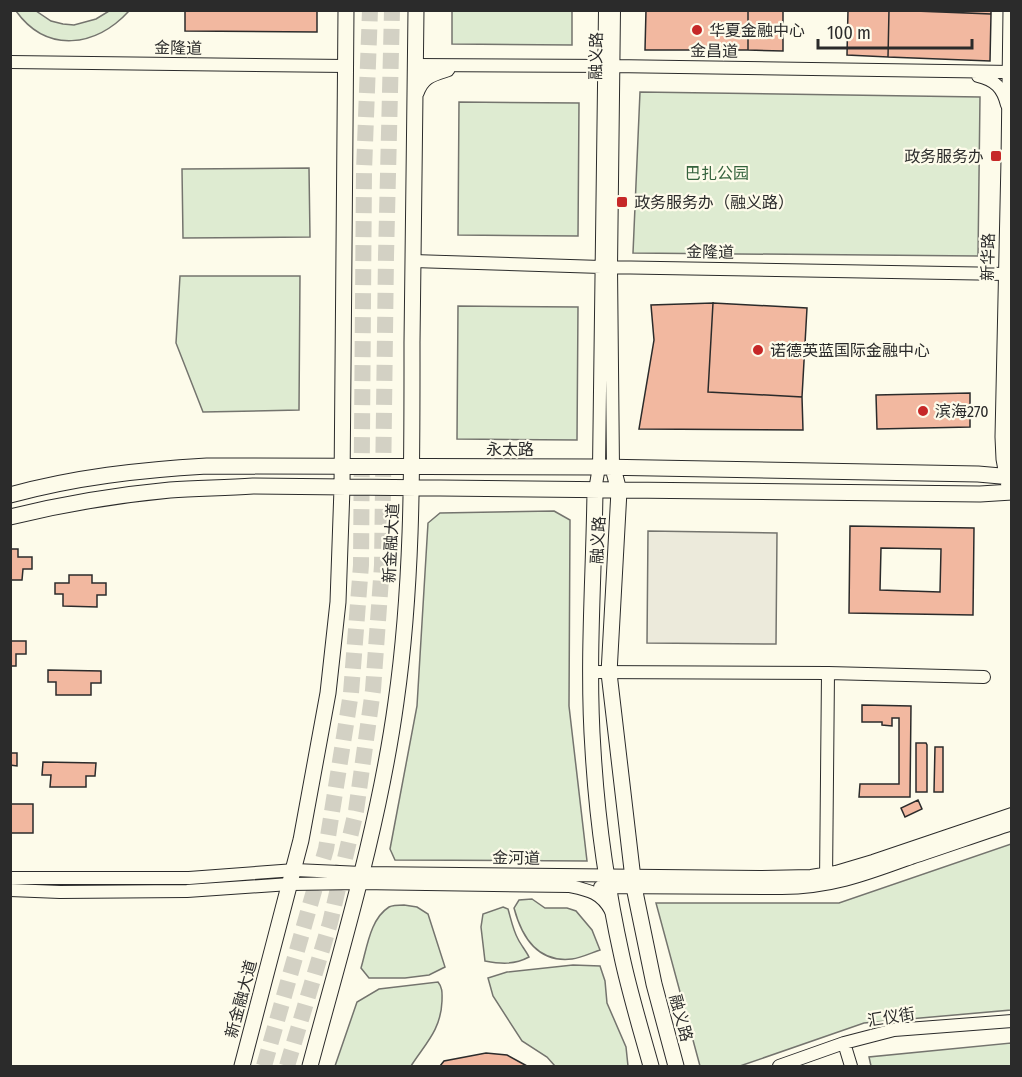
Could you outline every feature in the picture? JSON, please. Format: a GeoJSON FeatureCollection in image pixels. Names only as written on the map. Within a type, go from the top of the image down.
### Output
{"type":"FeatureCollection","features":[{"type":"Feature","properties":{"kind":"main road","name":"新金融大道"},"geometry":{"type":"LineString","coordinates":[[242,1066],[301,840],[328,693],[338,602],[343,462],[346,10]]}},
{"type":"Feature","properties":{"kind":"main road","name":"新金融大道"},"geometry":{"type":"LineString","coordinates":[[310,1066],[368,853],[385,770],[405,626],[412,489],[416,10]]}},
{"type":"Feature","properties":{"kind":"main road","name":"新华路"},"geometry":{"type":"LineString","coordinates":[[1010,488],[1003,437],[1011,10]]}},
{"type":"Feature","properties":{"kind":"main road"},"geometry":{"type":"LineString","coordinates":[[415,95],[419,84],[426,77],[447,69]]}},
{"type":"Feature","properties":{"kind":"main road","name":"永太路"},"geometry":{"type":"LineString","coordinates":[[10,495],[61,482],[152,469],[343,462],[412,467],[978,474],[1010,488]]}},
{"type":"Feature","properties":{"kind":"main road"},"geometry":{"type":"LineString","coordinates":[[343,462],[354,481],[375,489]]}},
{"type":"Feature","properties":{"kind":"main road","name":"融义路"},"geometry":{"type":"LineString","coordinates":[[606,468],[619,491],[609,673],[632,883],[654,984],[676,1066]]}},
{"type":"Feature","properties":{"kind":"main road"},"geometry":{"type":"LineString","coordinates":[[10,517],[98,499],[171,490],[253,486],[968,494],[1010,488]]}},
{"type":"Feature","properties":{"kind":"main road"},"geometry":{"type":"LineString","coordinates":[[556,490],[580,498],[591,512],[595,526]]}},
{"type":"Feature","properties":{"kind":"main road","name":"融义路"},"geometry":{"type":"LineString","coordinates":[[595,490],[591,672],[593,748],[614,921],[651,1066]]}},
{"type":"Feature","properties":{"kind":"street","name":"融义路"},"geometry":{"type":"LineString","coordinates":[[595,490],[606,468],[606,267],[610,67],[605,10]]}},
{"type":"Feature","properties":{"kind":"street","name":"融义路"},"geometry":{"type":"LineString","coordinates":[[609,46],[614,10]]}},
{"type":"Feature","properties":{"kind":"street","name":"金隆道"},"geometry":{"type":"LineString","coordinates":[[10,62],[346,66]]}},
{"type":"Feature","properties":{"kind":"street","name":"金昌道"},"geometry":{"type":"LineString","coordinates":[[416,67],[610,67],[1011,74]]}},
{"type":"Feature","properties":{"kind":"street"},"geometry":{"type":"LineString","coordinates":[[416,67],[586,70],[610,67]]}},
{"type":"Feature","properties":{"kind":"street","name":"金昌道"},"geometry":{"type":"LineString","coordinates":[[610,67],[627,71],[976,76],[1011,74]]}},
{"type":"Feature","properties":{"kind":"street"},"geometry":{"type":"LineString","coordinates":[[976,76],[990,79],[999,86],[1005,97],[1009,113]]}},
{"type":"Feature","properties":{"kind":"street","name":"金隆道"},"geometry":{"type":"LineString","coordinates":[[413,261],[1006,274]]}},
{"type":"Feature","properties":{"kind":"street"},"geometry":{"type":"LineString","coordinates":[[591,672],[828,673],[984,677]]}},
{"type":"Feature","properties":{"kind":"street"},"geometry":{"type":"LineString","coordinates":[[826,880],[828,673]]}},
{"type":"Feature","properties":{"kind":"street","name":"金河道"},"geometry":{"type":"LineString","coordinates":[[632,883],[660,876],[789,877],[826,880],[857,878],[1010,816]]}},
{"type":"Feature","properties":{"kind":"street","name":"金河道"},"geometry":{"type":"LineString","coordinates":[[10,890],[187,891],[292,877]]}},
{"type":"Feature","properties":{"kind":"street","name":"金河道"},"geometry":{"type":"LineString","coordinates":[[10,878],[292,877],[608,881],[782,888],[800,888],[826,880]]}},
{"type":"Feature","properties":{"kind":"street","name":"金河道"},"geometry":{"type":"LineString","coordinates":[[361,878],[569,886],[608,881]]}},
{"type":"Feature","properties":{"kind":"street"},"geometry":{"type":"LineString","coordinates":[[614,921],[616,903],[632,883]]}},
{"type":"Feature","properties":{"kind":"street"},"geometry":{"type":"LineString","coordinates":[[569,886],[600,897],[609,906],[614,921]]}},
{"type":"Feature","properties":{"kind":"street","name":"汇仪街"},"geometry":{"type":"LineString","coordinates":[[779,1066],[844,1043],[894,1030],[1011,1021]]}},
{"type":"Feature","properties":{"kind":"street"},"geometry":{"type":"LineString","coordinates":[[844,1043],[851,1066]]}},
{"type":"Feature","properties":{"kind":"green space"},"geometry":{"type":"Polygon","coordinates":[[[16,11],[36,11],[51,21],[74,25],[96,19],[109,11],[129,11],[102,32],[72,41],[42,34],[28,25],[16,11]]]}},
{"type":"Feature","properties":{"kind":"green space"},"geometry":{"type":"Polygon","coordinates":[[[452,11],[572,11],[572,45],[452,44],[452,11]]]}},
{"type":"Feature","properties":{"kind":"green space","name":"巴扎公园"},"geometry":{"type":"Polygon","coordinates":[[[640,92],[980,97],[978,256],[633,253],[640,92]]]}},
{"type":"Feature","properties":{"kind":"green space"},"geometry":{"type":"Polygon","coordinates":[[[459,102],[579,103],[578,236],[458,235],[459,102]]]}},
{"type":"Feature","properties":{"kind":"green space"},"geometry":{"type":"Polygon","coordinates":[[[309,168],[310,237],[183,238],[182,169],[309,168]]]}},
{"type":"Feature","properties":{"kind":"green space"},"geometry":{"type":"Polygon","coordinates":[[[180,276],[300,276],[299,410],[203,412],[176,343],[180,276]]]}},
{"type":"Feature","properties":{"kind":"green space"},"geometry":{"type":"Polygon","coordinates":[[[458,306],[578,307],[577,440],[457,439],[458,306]]]}},
{"type":"Feature","properties":{"kind":"green space"},"geometry":{"type":"Polygon","coordinates":[[[554,511],[570,520],[569,706],[587,861],[395,860],[390,849],[417,706],[428,523],[440,513],[554,511]]]}},
{"type":"Feature","properties":{"kind":"green space"},"geometry":{"type":"Polygon","coordinates":[[[1011,844],[1011,1010],[864,1023],[740,1066],[700,1066],[656,903],[839,903],[1011,844]]]}},
{"type":"Feature","properties":{"kind":"green space"},"geometry":{"type":"Polygon","coordinates":[[[532,899],[545,908],[567,908],[576,911],[592,930],[600,950],[572,959],[560,959],[541,953],[527,938],[514,908],[519,900],[532,899]]]}},
{"type":"Feature","properties":{"kind":"green space"},"geometry":{"type":"Polygon","coordinates":[[[404,905],[417,907],[428,914],[445,967],[429,975],[369,978],[361,968],[373,926],[389,907],[404,905]]]}},
{"type":"Feature","properties":{"kind":"green space"},"geometry":{"type":"Polygon","coordinates":[[[503,907],[508,909],[516,936],[529,957],[507,963],[485,961],[481,927],[483,914],[503,907]]]}},
{"type":"Feature","properties":{"kind":"green space"},"geometry":{"type":"Polygon","coordinates":[[[573,965],[600,966],[605,981],[607,1003],[626,1047],[628,1066],[555,1066],[547,1057],[522,1041],[493,996],[488,978],[507,972],[573,965]]]}},
{"type":"Feature","properties":{"kind":"green space"},"geometry":{"type":"Polygon","coordinates":[[[438,982],[442,993],[439,1020],[411,1066],[335,1066],[357,1002],[379,989],[438,982]]]}},
{"type":"Feature","properties":{"kind":"green space"},"geometry":{"type":"Polygon","coordinates":[[[1011,1043],[1011,1066],[871,1066],[869,1057],[1011,1043]]]}},
{"type":"Feature","properties":{"kind":"shaded area"},"geometry":{"type":"Polygon","coordinates":[[[648,531],[777,533],[776,644],[647,643],[648,531]]]}},
{"type":"Feature","properties":{"kind":"building"},"geometry":{"type":"Polygon","coordinates":[[[185,10],[317,10],[317,32],[185,31],[185,10]]]}},
{"type":"Feature","properties":{"kind":"building","name":"华夏金融中心"},"geometry":{"type":"Polygon","coordinates":[[[646,10],[748,10],[748,50],[645,50],[646,10]]]}},
{"type":"Feature","properties":{"kind":"building"},"geometry":{"type":"Polygon","coordinates":[[[748,10],[783,10],[783,51],[748,50],[748,10]]]}},
{"type":"Feature","properties":{"kind":"building"},"geometry":{"type":"Polygon","coordinates":[[[848,10],[889,10],[888,57],[847,55],[848,10]]]}},
{"type":"Feature","properties":{"kind":"building"},"geometry":{"type":"Polygon","coordinates":[[[889,10],[991,14],[990,61],[888,57],[889,10]]]}},
{"type":"Feature","properties":{"kind":"building"},"geometry":{"type":"Polygon","coordinates":[[[902,10],[991,10],[991,14],[902,10]]]}},
{"type":"Feature","properties":{"kind":"building"},"geometry":{"type":"Polygon","coordinates":[[[713,303],[708,392],[802,397],[803,430],[639,429],[654,340],[651,305],[713,303]]]}},
{"type":"Feature","properties":{"kind":"building","name":"诺德英蓝国际金融中心"},"geometry":{"type":"Polygon","coordinates":[[[713,303],[807,308],[802,397],[708,392],[713,303]]]}},
{"type":"Feature","properties":{"kind":"building","name":"滨海270"},"geometry":{"type":"Polygon","coordinates":[[[970,393],[970,427],[877,429],[876,395],[970,393]]]}},
{"type":"Feature","properties":{"kind":"building"},"geometry":{"type":"Polygon","coordinates":[[[850,526],[974,528],[973,615],[849,613],[850,526]],[[881,548],[880,590],[940,592],[941,549],[881,548]]]}},
{"type":"Feature","properties":{"kind":"building"},"geometry":{"type":"Polygon","coordinates":[[[10,549],[18,549],[18,557],[32,557],[32,569],[23,569],[22,580],[10,580],[10,549]]]}},
{"type":"Feature","properties":{"kind":"building"},"geometry":{"type":"Polygon","coordinates":[[[69,575],[92,575],[92,583],[106,583],[106,595],[97,595],[97,607],[63,606],[63,594],[55,594],[55,583],[69,583],[69,575]]]}},
{"type":"Feature","properties":{"kind":"building"},"geometry":{"type":"Polygon","coordinates":[[[10,641],[26,641],[26,654],[16,654],[16,666],[10,666],[10,641]]]}},
{"type":"Feature","properties":{"kind":"building"},"geometry":{"type":"Polygon","coordinates":[[[48,670],[101,671],[101,683],[91,683],[91,695],[56,695],[56,682],[48,682],[48,670]]]}},
{"type":"Feature","properties":{"kind":"building"},"geometry":{"type":"Polygon","coordinates":[[[862,705],[911,706],[910,797],[859,797],[860,784],[899,784],[899,718],[892,718],[892,726],[882,725],[882,722],[862,722],[862,705]]]}},
{"type":"Feature","properties":{"kind":"building"},"geometry":{"type":"Polygon","coordinates":[[[916,743],[927,745],[927,792],[916,792],[916,743]]]}},
{"type":"Feature","properties":{"kind":"building"},"geometry":{"type":"Polygon","coordinates":[[[935,747],[943,747],[943,792],[934,792],[935,747]]]}},
{"type":"Feature","properties":{"kind":"building"},"geometry":{"type":"Polygon","coordinates":[[[10,753],[17,753],[17,766],[10,765],[10,753]]]}},
{"type":"Feature","properties":{"kind":"building"},"geometry":{"type":"Polygon","coordinates":[[[43,762],[96,763],[95,776],[86,776],[86,787],[50,787],[51,775],[42,775],[43,762]]]}},
{"type":"Feature","properties":{"kind":"building"},"geometry":{"type":"Polygon","coordinates":[[[918,800],[922,809],[905,817],[901,808],[918,800]]]}},
{"type":"Feature","properties":{"kind":"building"},"geometry":{"type":"Polygon","coordinates":[[[10,804],[33,804],[33,833],[10,833],[10,804]]]}},
{"type":"Feature","properties":{"kind":"building"},"geometry":{"type":"Polygon","coordinates":[[[486,1053],[507,1055],[527,1066],[440,1066],[444,1061],[486,1053]]]}},
{"type":"Feature","properties":{"kind":"tunnel"},"geometry":{"type":"LineString","coordinates":[[264,1066],[326,849],[351,693],[361,565],[364,171],[370,10]]}},
{"type":"Feature","properties":{"kind":"tunnel"},"geometry":{"type":"LineString","coordinates":[[287,1066],[330,923],[356,811],[373,690],[382,565],[392,10]]}},
{"type":"Feature","properties":{"kind":"place","name":"华夏金融中心"},"geometry":{"type":"Point","coordinates":[697,30]}},
{"type":"Feature","properties":{"kind":"place","name":"政务服务办"},"geometry":{"type":"Point","coordinates":[996,156]}},
{"type":"Feature","properties":{"kind":"place","name":"政务服务办（融义路）"},"geometry":{"type":"Point","coordinates":[622,202]}},
{"type":"Feature","properties":{"kind":"place","name":"诺德英蓝国际金融中心"},"geometry":{"type":"Point","coordinates":[758,350]}},
{"type":"Feature","properties":{"kind":"place","name":"滨海270"},"geometry":{"type":"Point","coordinates":[923,411]}}]}
